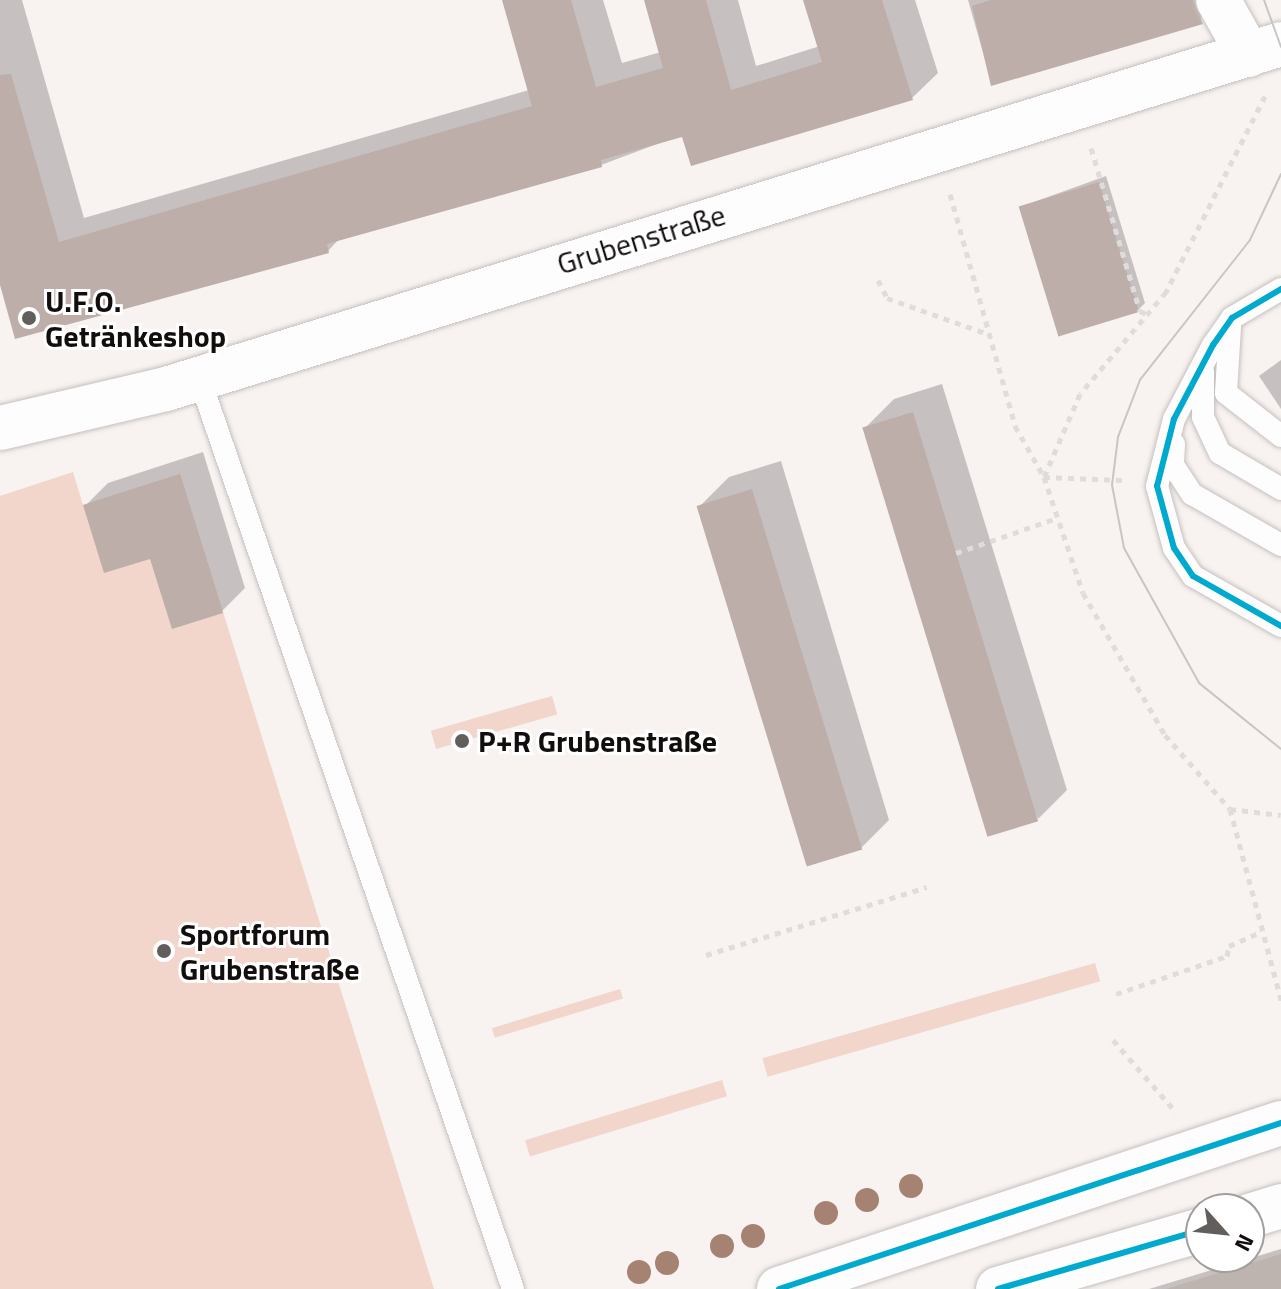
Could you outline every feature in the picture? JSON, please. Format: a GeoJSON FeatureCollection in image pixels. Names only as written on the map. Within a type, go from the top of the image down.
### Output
{"type":"FeatureCollection","features":[{"type":"Feature","properties":{"kind":"street"},"geometry":{"type":"LineString","coordinates":[[1218,0],[1265,50]]}},
{"type":"Feature","properties":{"kind":"street","name":"Grubenstraße"},"geometry":{"type":"LineString","coordinates":[[0,428],[203,392],[937,147],[1265,50]]}},
{"type":"Feature","properties":{"kind":"street"},"geometry":{"type":"LineString","coordinates":[[779,1289],[1281,1123]]}},
{"type":"Feature","properties":{"kind":"street"},"geometry":{"type":"LineString","coordinates":[[998,1289],[1185,1235]]}},
{"type":"Feature","properties":{"kind":"lane"},"geometry":{"type":"LineString","coordinates":[[1281,289],[1232,318],[1213,345],[1174,419],[1159,480],[1174,548],[1193,576],[1281,626]]}},
{"type":"Feature","properties":{"kind":"lane"},"geometry":{"type":"LineString","coordinates":[[1232,318],[1226,393],[1281,436]]}},
{"type":"Feature","properties":{"kind":"lane"},"geometry":{"type":"LineString","coordinates":[[1213,345],[1200,379],[1203,417],[1220,453],[1281,489]]}},
{"type":"Feature","properties":{"kind":"lane"},"geometry":{"type":"LineString","coordinates":[[203,392],[513,1289]]}},
{"type":"Feature","properties":{"kind":"lane"},"geometry":{"type":"LineString","coordinates":[[1174,419],[1173,465],[1192,494],[1281,545]]}},
{"type":"Feature","properties":{"kind":"path"},"geometry":{"type":"LineString","coordinates":[[1079,105],[1140,311],[1148,315]]}},
{"type":"Feature","properties":{"kind":"path"},"geometry":{"type":"LineString","coordinates":[[937,147],[1015,426],[1044,477],[1159,480]]}},
{"type":"Feature","properties":{"kind":"path"},"geometry":{"type":"LineString","coordinates":[[878,280],[887,298],[989,334]]}},
{"type":"Feature","properties":{"kind":"path"},"geometry":{"type":"LineString","coordinates":[[956,553],[1057,518]]}},
{"type":"Feature","properties":{"kind":"path"},"geometry":{"type":"LineString","coordinates":[[1230,809],[1260,932],[1281,1000]]}},
{"type":"Feature","properties":{"kind":"path"},"geometry":{"type":"LineString","coordinates":[[706,955],[927,887]]}},
{"type":"Feature","properties":{"kind":"path"},"geometry":{"type":"LineString","coordinates":[[1116,994],[1227,956],[1229,946],[1260,932]]}},
{"type":"Feature","properties":{"kind":"path"},"geometry":{"type":"LineString","coordinates":[[1113,1040],[1184,1121]]}},
{"type":"Feature","properties":{"kind":"shaded area","name":"Sportforum Grubenstraße"},"geometry":{"type":"Polygon","coordinates":[[[73,472],[83,505],[180,474],[434,1289],[0,1289],[0,496],[73,472]]]}},
{"type":"Feature","properties":{"kind":"shaded area"},"geometry":{"type":"Polygon","coordinates":[[[552,696],[557,714],[436,749],[431,731],[552,696]]]}},
{"type":"Feature","properties":{"kind":"shaded area"},"geometry":{"type":"Polygon","coordinates":[[[1095,963],[1100,981],[768,1077],[762,1058],[1095,963]]]}},
{"type":"Feature","properties":{"kind":"shaded area"},"geometry":{"type":"Polygon","coordinates":[[[620,989],[623,999],[495,1038],[492,1028],[620,989]]]}},
{"type":"Feature","properties":{"kind":"shaded area"},"geometry":{"type":"Polygon","coordinates":[[[722,1080],[727,1096],[530,1156],[525,1140],[722,1080]]]}},
{"type":"Feature","properties":{"kind":"shaded area"},"geometry":{"type":"Polygon","coordinates":[[[1281,1254],[1281,1289],[1166,1289],[1219,1273],[1265,1273],[1265,1259],[1281,1254]]]}},
{"type":"Feature","properties":{"kind":"building"},"geometry":{"type":"Polygon","coordinates":[[[502,0],[571,0],[596,87],[663,68],[644,0],[706,0],[731,90],[822,62],[803,0],[882,0],[913,100],[691,166],[682,137],[601,160],[602,167],[327,244],[329,253],[15,339],[0,285],[0,75],[11,74],[59,242],[532,106],[502,0]]]}},
{"type":"Feature","properties":{"kind":"building"},"geometry":{"type":"Polygon","coordinates":[[[991,0],[1193,0],[1203,24],[991,86],[972,6],[991,0]]]}},
{"type":"Feature","properties":{"kind":"building"},"geometry":{"type":"Polygon","coordinates":[[[1099,182],[1139,312],[1058,337],[1019,207],[1099,182]]]}},
{"type":"Feature","properties":{"kind":"building"},"geometry":{"type":"Polygon","coordinates":[[[913,412],[1038,821],[987,837],[862,427],[913,412]]]}},
{"type":"Feature","properties":{"kind":"building"},"geometry":{"type":"Polygon","coordinates":[[[180,474],[223,613],[172,629],[150,559],[104,573],[83,505],[180,474]]]}},
{"type":"Feature","properties":{"kind":"building"},"geometry":{"type":"Polygon","coordinates":[[[752,489],[862,850],[807,866],[697,506],[752,489]]]}},
{"type":"Feature","properties":{"kind":"tram line"},"geometry":{"type":"LineString","coordinates":[[1264,0],[1281,47]]}},
{"type":"Feature","properties":{"kind":"tram line"},"geometry":{"type":"LineString","coordinates":[[1281,174],[1250,240],[1140,380],[1118,437],[1112,485],[1124,548],[1199,683],[1281,749]]}},
{"type":"Feature","properties":{"kind":"transit line"},"geometry":{"type":"LineString","coordinates":[[1281,289],[1232,318],[1213,345],[1174,419],[1157,486],[1174,548],[1193,576],[1281,626]]}},
{"type":"Feature","properties":{"kind":"transit line"},"geometry":{"type":"LineString","coordinates":[[779,1289],[1281,1123]]}},
{"type":"Feature","properties":{"kind":"transit line"},"geometry":{"type":"LineString","coordinates":[[998,1289],[1185,1235]]}},
{"type":"Feature","properties":{"kind":"place","name":"U.F.O. Getränkeshop"},"geometry":{"type":"Point","coordinates":[29,318]}},
{"type":"Feature","properties":{"kind":"place","name":"P+R Grubenstraße"},"geometry":{"type":"Point","coordinates":[462,741]}},
{"type":"Feature","properties":{"kind":"place","name":"Sportforum Grubenstraße"},"geometry":{"type":"Point","coordinates":[164,951]}}]}
